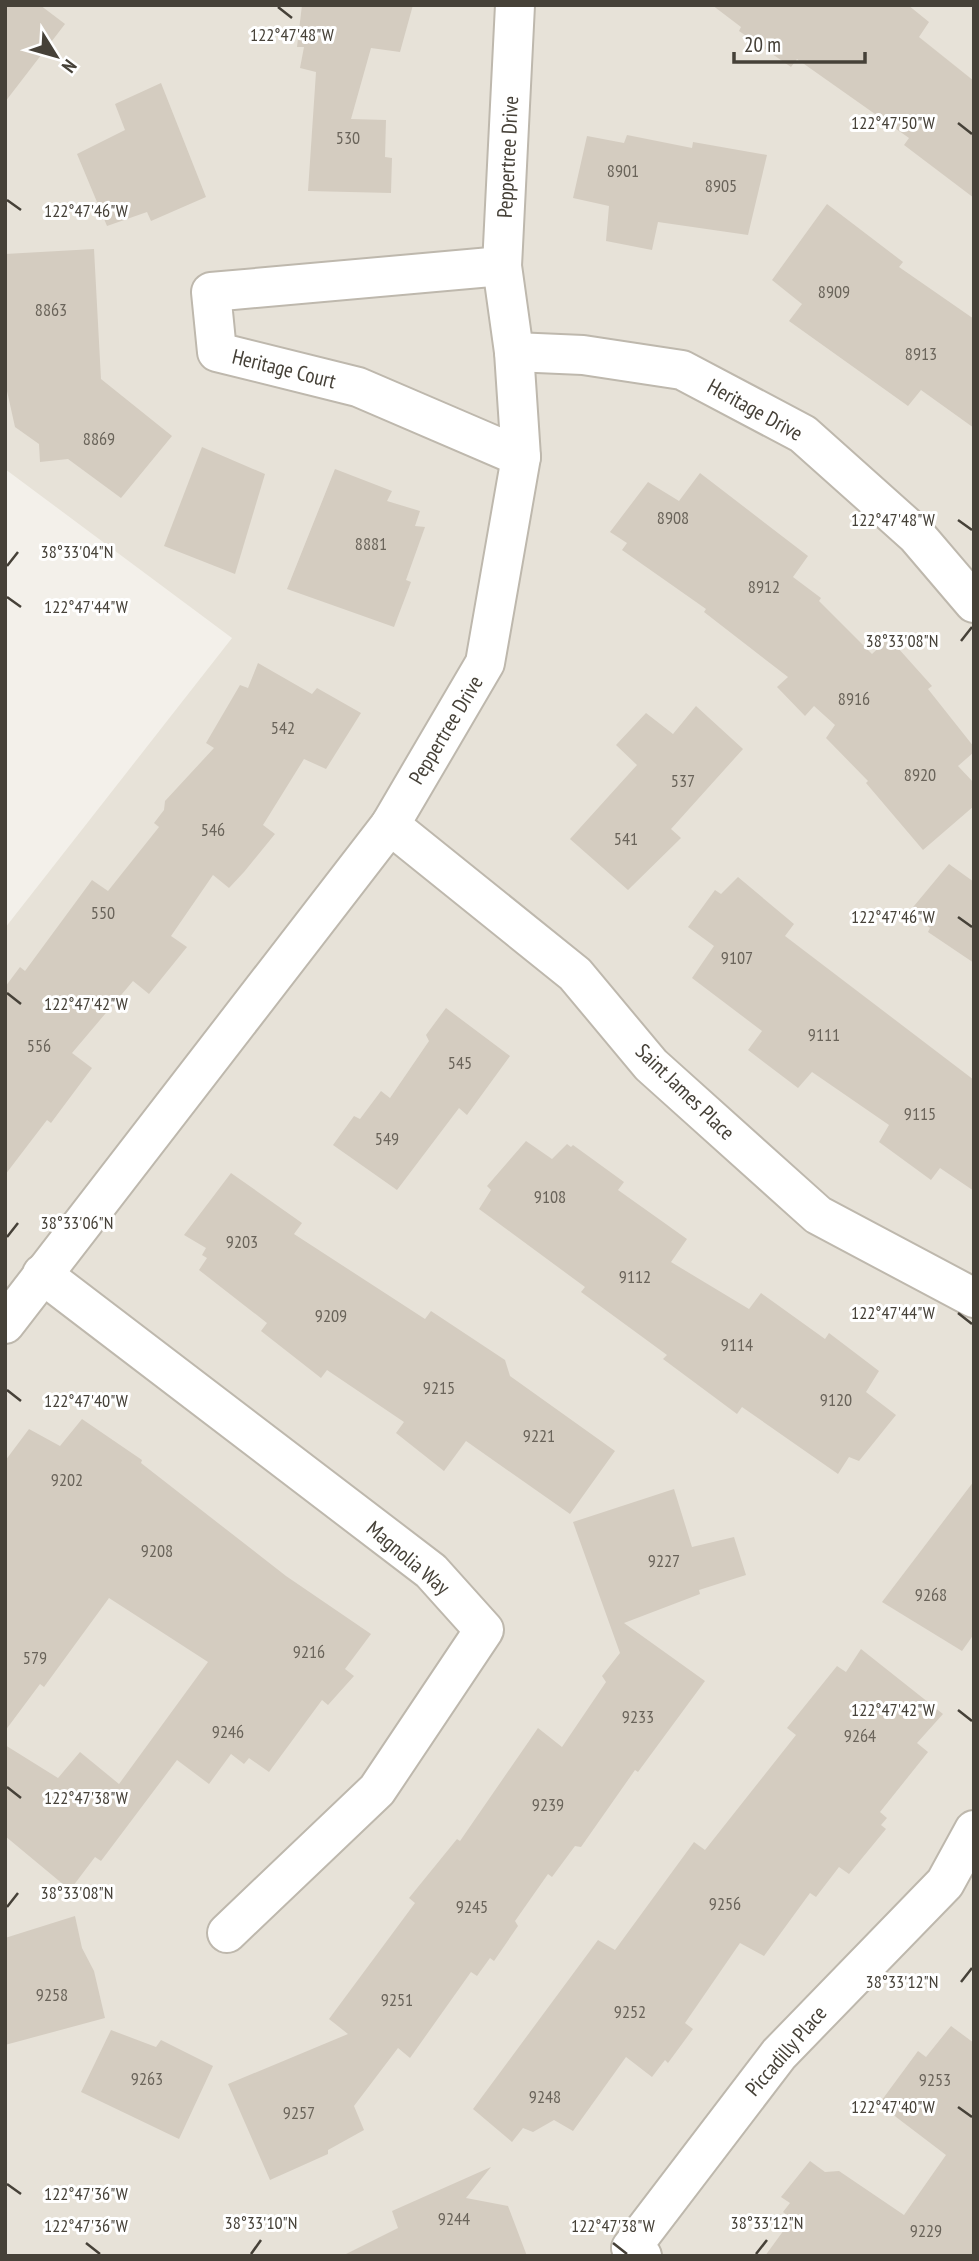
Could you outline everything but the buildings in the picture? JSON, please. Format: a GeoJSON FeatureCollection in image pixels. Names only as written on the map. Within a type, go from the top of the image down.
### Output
{"type":"FeatureCollection","features":[{"type":"Feature","properties":{"kind":"street","name":"Peppertree Drive"},"geometry":{"type":"LineString","coordinates":[[5,1324],[390,825],[485,663],[521,457],[514,352],[502,266],[516,5]]}},
{"type":"Feature","properties":{"kind":"street","name":"Heritage Court"},"geometry":{"type":"LineString","coordinates":[[502,266],[211,292],[217,352],[358,387],[521,457]]}},
{"type":"Feature","properties":{"kind":"street","name":"Heritage Drive"},"geometry":{"type":"LineString","coordinates":[[514,352],[583,355],[682,370],[803,434],[916,535],[974,603]]}},
{"type":"Feature","properties":{"kind":"street","name":"Saint James Place"},"geometry":{"type":"LineString","coordinates":[[390,825],[575,974],[651,1065],[818,1214],[974,1298]]}},
{"type":"Feature","properties":{"kind":"street","name":"Magnolia Way"},"geometry":{"type":"LineString","coordinates":[[42,1273],[431,1571],[484,1630],[377,1790],[228,1933]]}},
{"type":"Feature","properties":{"kind":"street","name":"Piccadilly Place"},"geometry":{"type":"LineString","coordinates":[[636,2252],[779,2053],[945,1883],[974,1830]]}},
{"type":"Feature","properties":{"kind":"shaded area"},"geometry":{"type":"Polygon","coordinates":[[[5,5],[974,5],[974,2256],[5,2256],[5,928],[232,638],[5,469],[5,5]]]}}]}
